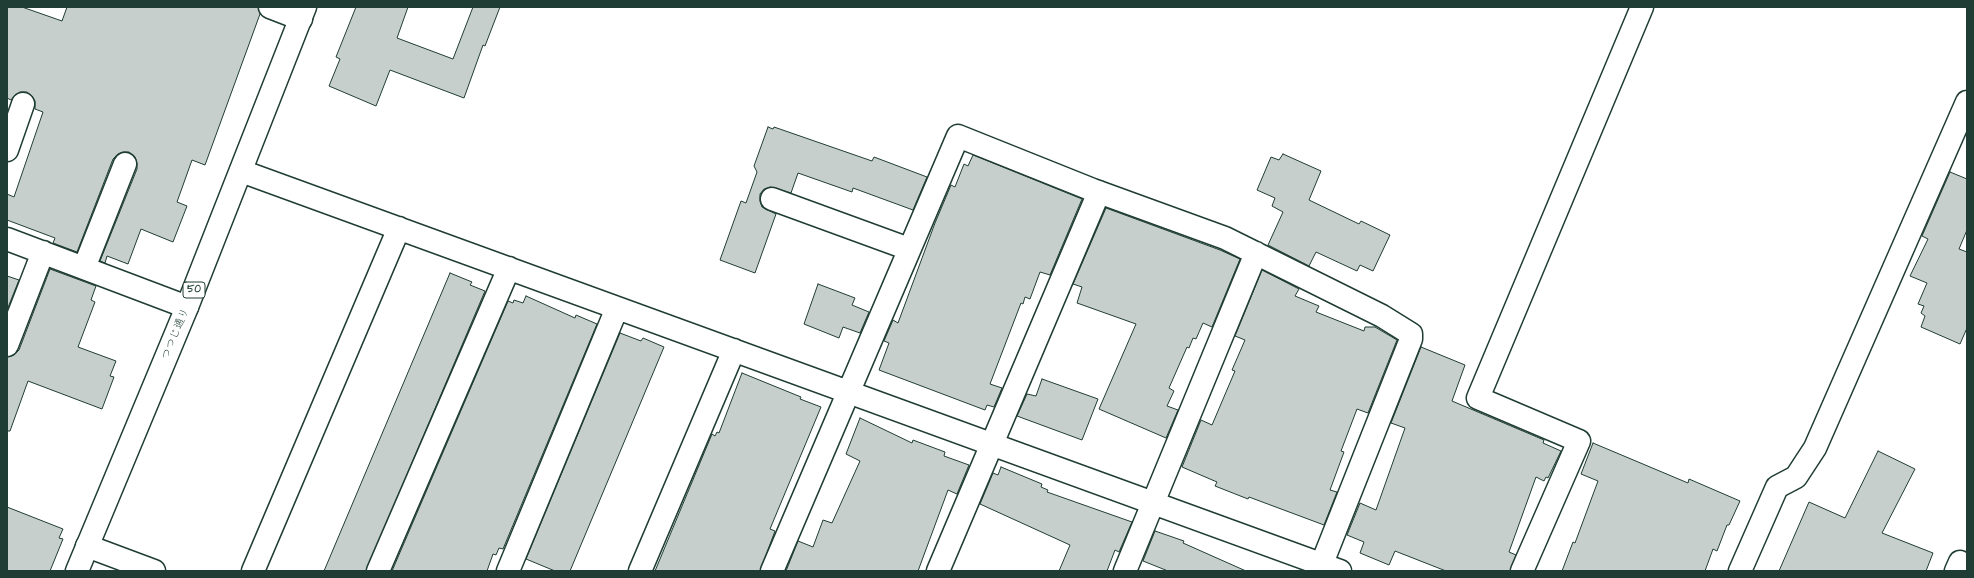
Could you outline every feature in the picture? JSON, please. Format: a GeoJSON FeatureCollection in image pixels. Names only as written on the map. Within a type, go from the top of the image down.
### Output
{"type":"FeatureCollection","features":[{"type":"Feature","properties":{"kind":"street"},"geometry":{"type":"LineString","coordinates":[[270,7],[303,13]]}},
{"type":"Feature","properties":{"kind":"street"},"geometry":{"type":"LineString","coordinates":[[1522,571],[1579,441],[1478,398],[1642,7]]}},
{"type":"Feature","properties":{"kind":"street","name":"つつじ通り"},"geometry":{"type":"LineString","coordinates":[[77,571],[187,307],[303,13]]}},
{"type":"Feature","properties":{"kind":"street"},"geometry":{"type":"LineString","coordinates":[[1740,571],[1777,487],[1796,477],[1815,448],[1967,102]]}},
{"type":"Feature","properties":{"kind":"street"},"geometry":{"type":"LineString","coordinates":[[7,150],[23,104]]}},
{"type":"Feature","properties":{"kind":"street"},"geometry":{"type":"LineString","coordinates":[[241,171],[399,228],[617,308],[734,350],[848,392],[992,444],[1327,569],[1411,339],[1411,334],[1382,316],[1225,238],[1099,192],[958,136],[909,248],[848,392],[772,571]]}},
{"type":"Feature","properties":{"kind":"street"},"geometry":{"type":"LineString","coordinates":[[84,268],[125,164]]}},
{"type":"Feature","properties":{"kind":"street"},"geometry":{"type":"LineString","coordinates":[[938,571],[1099,192]]}},
{"type":"Feature","properties":{"kind":"street"},"geometry":{"type":"LineString","coordinates":[[772,199],[909,248]]}},
{"type":"Feature","properties":{"kind":"street"},"geometry":{"type":"LineString","coordinates":[[253,571],[399,228]]}},
{"type":"Feature","properties":{"kind":"street"},"geometry":{"type":"LineString","coordinates":[[7,239],[187,307]]}},
{"type":"Feature","properties":{"kind":"street"},"geometry":{"type":"LineString","coordinates":[[7,344],[43,252]]}},
{"type":"Feature","properties":{"kind":"street"},"geometry":{"type":"LineString","coordinates":[[1124,571],[1256,253]]}},
{"type":"Feature","properties":{"kind":"street"},"geometry":{"type":"LineString","coordinates":[[378,571],[509,268]]}},
{"type":"Feature","properties":{"kind":"street"},"geometry":{"type":"LineString","coordinates":[[508,571],[617,308]]}},
{"type":"Feature","properties":{"kind":"street"},"geometry":{"type":"LineString","coordinates":[[640,571],[734,350]]}},
{"type":"Feature","properties":{"kind":"street"},"geometry":{"type":"LineString","coordinates":[[87,546],[154,571]]}},
{"type":"Feature","properties":{"kind":"building"},"geometry":{"type":"Polygon","coordinates":[[[7,7],[22,7],[62,21],[67,7],[258,7],[260,14],[205,165],[192,160],[177,202],[187,206],[173,242],[141,229],[128,264],[107,256],[105,263],[100,261],[137,169],[135,157],[129,152],[118,154],[113,159],[77,252],[53,243],[55,238],[7,220],[7,194],[14,197],[43,112],[35,109],[35,101],[27,92],[20,92],[11,100],[7,98],[7,7]]]}},
{"type":"Feature","properties":{"kind":"building"},"geometry":{"type":"Polygon","coordinates":[[[356,7],[408,7],[397,38],[453,59],[473,7],[500,7],[485,46],[483,45],[464,98],[390,70],[376,106],[329,86],[340,59],[336,57],[356,7]]]}},
{"type":"Feature","properties":{"kind":"building"},"geometry":{"type":"Polygon","coordinates":[[[768,127],[773,129],[774,127],[872,161],[874,157],[927,177],[913,210],[853,188],[852,192],[798,173],[791,193],[770,187],[764,189],[760,194],[762,207],[776,214],[755,273],[720,260],[741,201],[746,203],[757,172],[754,166],[768,127]]]}},
{"type":"Feature","properties":{"kind":"building"},"geometry":{"type":"Polygon","coordinates":[[[1283,154],[1321,171],[1309,200],[1359,224],[1361,221],[1390,235],[1373,271],[1360,265],[1357,271],[1316,252],[1309,266],[1268,245],[1283,212],[1272,206],[1275,198],[1257,190],[1271,157],[1279,160],[1283,154]]]}},
{"type":"Feature","properties":{"kind":"building"},"geometry":{"type":"Polygon","coordinates":[[[973,155],[1082,199],[1050,275],[1040,272],[1030,299],[1025,297],[1023,304],[1021,303],[990,384],[1002,388],[994,407],[987,405],[985,410],[879,370],[889,343],[884,341],[893,320],[898,323],[935,223],[951,185],[955,187],[964,164],[968,166],[973,155]]]}},
{"type":"Feature","properties":{"kind":"building"},"geometry":{"type":"Polygon","coordinates":[[[1950,172],[1967,179],[1967,230],[1959,249],[1967,252],[1967,328],[1960,344],[1921,327],[1925,316],[1921,313],[1924,306],[1918,304],[1927,283],[1910,276],[1928,239],[1922,236],[1950,172]]]}},
{"type":"Feature","properties":{"kind":"building"},"geometry":{"type":"Polygon","coordinates":[[[1106,208],[1220,250],[1240,259],[1212,327],[1203,323],[1196,339],[1193,338],[1189,348],[1187,347],[1169,388],[1174,391],[1167,406],[1178,410],[1166,438],[1099,409],[1136,324],[1077,303],[1082,287],[1073,284],[1106,208]]]}},
{"type":"Feature","properties":{"kind":"building"},"geometry":{"type":"Polygon","coordinates":[[[50,269],[96,286],[91,300],[95,302],[78,347],[116,361],[110,376],[114,377],[102,409],[28,381],[10,431],[7,431],[7,357],[14,355],[19,350],[50,269]]]}},
{"type":"Feature","properties":{"kind":"building"},"geometry":{"type":"Polygon","coordinates":[[[1262,270],[1299,289],[1295,296],[1319,306],[1316,312],[1364,331],[1365,327],[1375,327],[1397,340],[1368,413],[1357,409],[1341,451],[1344,452],[1330,490],[1337,492],[1324,525],[1215,486],[1217,482],[1182,467],[1201,420],[1212,425],[1235,371],[1232,370],[1245,340],[1235,336],[1262,270]]]}},
{"type":"Feature","properties":{"kind":"building"},"geometry":{"type":"Polygon","coordinates":[[[450,273],[472,282],[470,285],[485,291],[366,571],[324,571],[450,273]]]}},
{"type":"Feature","properties":{"kind":"building"},"geometry":{"type":"Polygon","coordinates":[[[7,276],[19,280],[7,310],[7,276]]]}},
{"type":"Feature","properties":{"kind":"building"},"geometry":{"type":"Polygon","coordinates":[[[818,284],[855,298],[852,305],[869,312],[860,333],[843,327],[839,338],[804,324],[818,284]]]}},
{"type":"Feature","properties":{"kind":"building"},"geometry":{"type":"Polygon","coordinates":[[[526,296],[575,318],[576,315],[597,324],[503,549],[499,548],[496,555],[493,554],[487,571],[392,571],[508,301],[513,303],[514,300],[523,303],[526,296]]]}},
{"type":"Feature","properties":{"kind":"building"},"geometry":{"type":"Polygon","coordinates":[[[620,333],[641,341],[643,338],[664,347],[570,571],[555,571],[526,559],[620,333]]]}},
{"type":"Feature","properties":{"kind":"building"},"geometry":{"type":"Polygon","coordinates":[[[1421,347],[1465,365],[1452,401],[1544,440],[1543,443],[1561,451],[1548,478],[1546,477],[1544,481],[1536,477],[1509,552],[1516,555],[1510,571],[1446,571],[1395,551],[1389,565],[1360,553],[1364,542],[1347,535],[1360,503],[1376,510],[1405,428],[1391,423],[1421,347]]]}},
{"type":"Feature","properties":{"kind":"building"},"geometry":{"type":"Polygon","coordinates":[[[742,373],[801,397],[800,399],[821,407],[770,529],[775,531],[760,571],[655,571],[712,434],[715,436],[717,432],[719,433],[742,373]]]}},
{"type":"Feature","properties":{"kind":"building"},"geometry":{"type":"Polygon","coordinates":[[[1042,379],[1098,399],[1082,440],[1017,416],[1027,394],[1036,396],[1042,379]]]}},
{"type":"Feature","properties":{"kind":"building"},"geometry":{"type":"Polygon","coordinates":[[[860,418],[912,443],[913,440],[945,452],[944,456],[969,465],[957,494],[948,490],[918,571],[786,571],[798,541],[813,547],[823,520],[832,523],[860,461],[846,454],[860,418]]]}},
{"type":"Feature","properties":{"kind":"building"},"geometry":{"type":"Polygon","coordinates":[[[1593,443],[1688,483],[1689,479],[1740,501],[1729,525],[1727,525],[1717,551],[1713,549],[1705,571],[1562,571],[1573,542],[1575,543],[1598,481],[1581,474],[1593,443]]]}},
{"type":"Feature","properties":{"kind":"building"},"geometry":{"type":"Polygon","coordinates":[[[1878,451],[1915,469],[1882,533],[1933,553],[1926,571],[1779,571],[1809,502],[1845,518],[1878,451]]]}},
{"type":"Feature","properties":{"kind":"building"},"geometry":{"type":"Polygon","coordinates":[[[1001,467],[1042,484],[1041,487],[1048,490],[1047,492],[1132,522],[1119,552],[1115,550],[1107,571],[1059,571],[1070,545],[980,504],[993,473],[998,475],[1001,467]]]}},
{"type":"Feature","properties":{"kind":"building"},"geometry":{"type":"Polygon","coordinates":[[[7,507],[63,529],[59,538],[63,539],[50,571],[7,571],[7,507]]]}},
{"type":"Feature","properties":{"kind":"building"},"geometry":{"type":"Polygon","coordinates":[[[1155,531],[1184,541],[1183,543],[1246,571],[1168,571],[1143,561],[1155,531]]]}}]}
